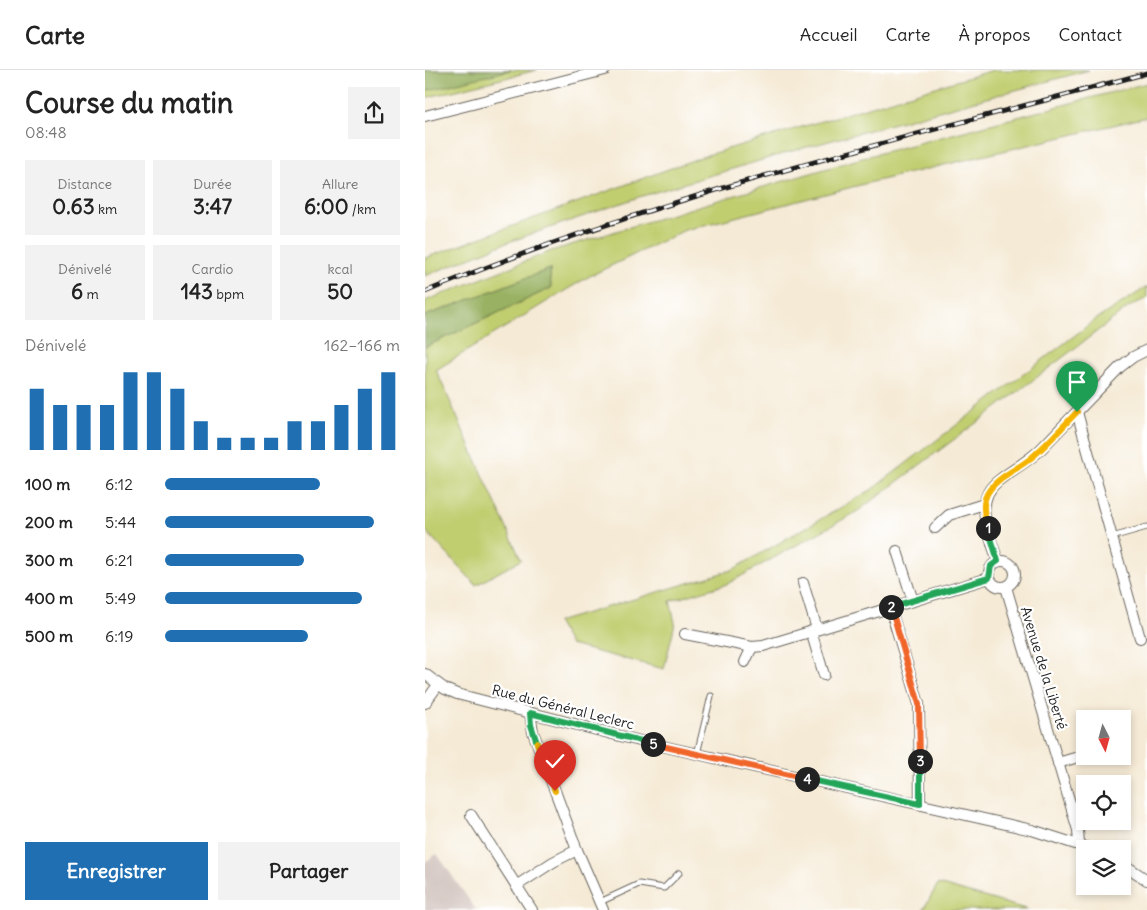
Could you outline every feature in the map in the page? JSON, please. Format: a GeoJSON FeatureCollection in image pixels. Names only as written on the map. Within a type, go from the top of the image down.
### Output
{"type":"FeatureCollection","features":[{"type":"Feature","properties":{"kind":"street"},"geometry":{"type":"LineString","coordinates":[[425,116],[605,70]]}},
{"type":"Feature","properties":{"kind":"street"},"geometry":{"type":"LineString","coordinates":[[998,561],[985,520],[984,504],[986,496],[997,482],[1032,457],[1120,367],[1147,350]]}},
{"type":"Feature","properties":{"kind":"street"},"geometry":{"type":"LineString","coordinates":[[1077,412],[1140,638]]}},
{"type":"Feature","properties":{"kind":"street"},"geometry":{"type":"LineString","coordinates":[[935,528],[949,515],[984,504]]}},
{"type":"Feature","properties":{"kind":"street"},"geometry":{"type":"LineString","coordinates":[[897,551],[913,601]]}},
{"type":"Feature","properties":{"kind":"street"},"geometry":{"type":"LineString","coordinates":[[998,561],[1006,561],[1015,568],[1015,580],[1006,587],[996,586],[989,578],[991,566],[998,561]]}},
{"type":"Feature","properties":{"kind":"street"},"geometry":{"type":"LineString","coordinates":[[685,634],[752,646],[763,646],[989,578]]}},
{"type":"Feature","properties":{"kind":"street"},"geometry":{"type":"LineString","coordinates":[[803,583],[824,675]]}},
{"type":"Feature","properties":{"kind":"street","name":"Avenue de la Liberté"},"geometry":{"type":"LineString","coordinates":[[1006,587],[1078,830],[1079,840]]}},
{"type":"Feature","properties":{"kind":"street"},"geometry":{"type":"LineString","coordinates":[[890,608],[919,704],[920,804]]}},
{"type":"Feature","properties":{"kind":"street"},"geometry":{"type":"LineString","coordinates":[[745,662],[752,646]]}},
{"type":"Feature","properties":{"kind":"street","name":"Rue du Général Leclerc"},"geometry":{"type":"LineString","coordinates":[[425,674],[438,685],[457,694],[530,713],[697,754],[1039,832],[1076,843]]}},
{"type":"Feature","properties":{"kind":"street"},"geometry":{"type":"LineString","coordinates":[[425,703],[438,685]]}},
{"type":"Feature","properties":{"kind":"street"},"geometry":{"type":"LineString","coordinates":[[530,713],[533,732],[577,850],[602,906]]}},
{"type":"Feature","properties":{"kind":"street"},"geometry":{"type":"LineString","coordinates":[[1058,763],[1076,758]]}},
{"type":"Feature","properties":{"kind":"street"},"geometry":{"type":"LineString","coordinates":[[471,815],[532,910]]}},
{"type":"Feature","properties":{"kind":"street"},"geometry":{"type":"LineString","coordinates":[[517,886],[553,862],[577,850]]}},
{"type":"Feature","properties":{"kind":"street"},"geometry":{"type":"LineString","coordinates":[[1131,869],[1147,880]]}},
{"type":"Feature","properties":{"kind":"lane"},"geometry":{"type":"LineString","coordinates":[[1112,537],[1147,527]]}},
{"type":"Feature","properties":{"kind":"lane"},"geometry":{"type":"LineString","coordinates":[[697,754],[711,696]]}},
{"type":"Feature","properties":{"kind":"lane"},"geometry":{"type":"LineString","coordinates":[[602,906],[639,884],[664,888],[679,873]]}},
{"type":"Feature","properties":{"kind":"shaded area"},"geometry":{"type":"Polygon","coordinates":[[[437,854],[476,910],[425,910],[425,862],[437,854]]]}},
{"type":"Feature","properties":{"kind":"green space"},"geometry":{"type":"Polygon","coordinates":[[[425,70],[537,70],[425,98],[425,70]]]}},
{"type":"Feature","properties":{"kind":"green space"},"geometry":{"type":"Polygon","coordinates":[[[425,70],[511,70],[425,91],[425,70]]]}},
{"type":"Feature","properties":{"kind":"green space"},"geometry":{"type":"Polygon","coordinates":[[[993,70],[1089,70],[789,152],[639,197],[506,243],[425,276],[425,258],[704,156],[993,70]]]}},
{"type":"Feature","properties":{"kind":"green space"},"geometry":{"type":"Polygon","coordinates":[[[1147,83],[1147,117],[868,183],[685,230],[590,276],[436,370],[521,560],[476,585],[425,530],[425,347],[551,288],[550,269],[425,316],[425,301],[551,251],[702,205],[869,156],[1147,83]]]}},
{"type":"Feature","properties":{"kind":"green space"},"geometry":{"type":"Polygon","coordinates":[[[550,269],[551,288],[425,347],[425,316],[550,269]]]}},
{"type":"Feature","properties":{"kind":"green space"},"geometry":{"type":"Polygon","coordinates":[[[1147,287],[1147,298],[1129,307],[858,511],[727,584],[670,601],[675,623],[664,669],[570,645],[557,622],[732,570],[871,490],[1095,320],[1147,287]]]}},
{"type":"Feature","properties":{"kind":"green space"},"geometry":{"type":"Polygon","coordinates":[[[938,884],[1029,910],[923,910],[938,884]]]}},
{"type":"Feature","properties":{"kind":"railway"},"geometry":{"type":"LineString","coordinates":[[425,292],[513,257],[692,197],[873,146],[1147,73]]}},
{"type":"Feature","properties":{"kind":"route"},"geometry":{"type":"LineString","coordinates":[[555,791],[533,732],[530,713],[640,741],[920,804],[919,704],[890,608],[989,578],[991,566],[998,561],[985,520],[986,496],[992,486],[1032,457],[1077,412]]}}]}
